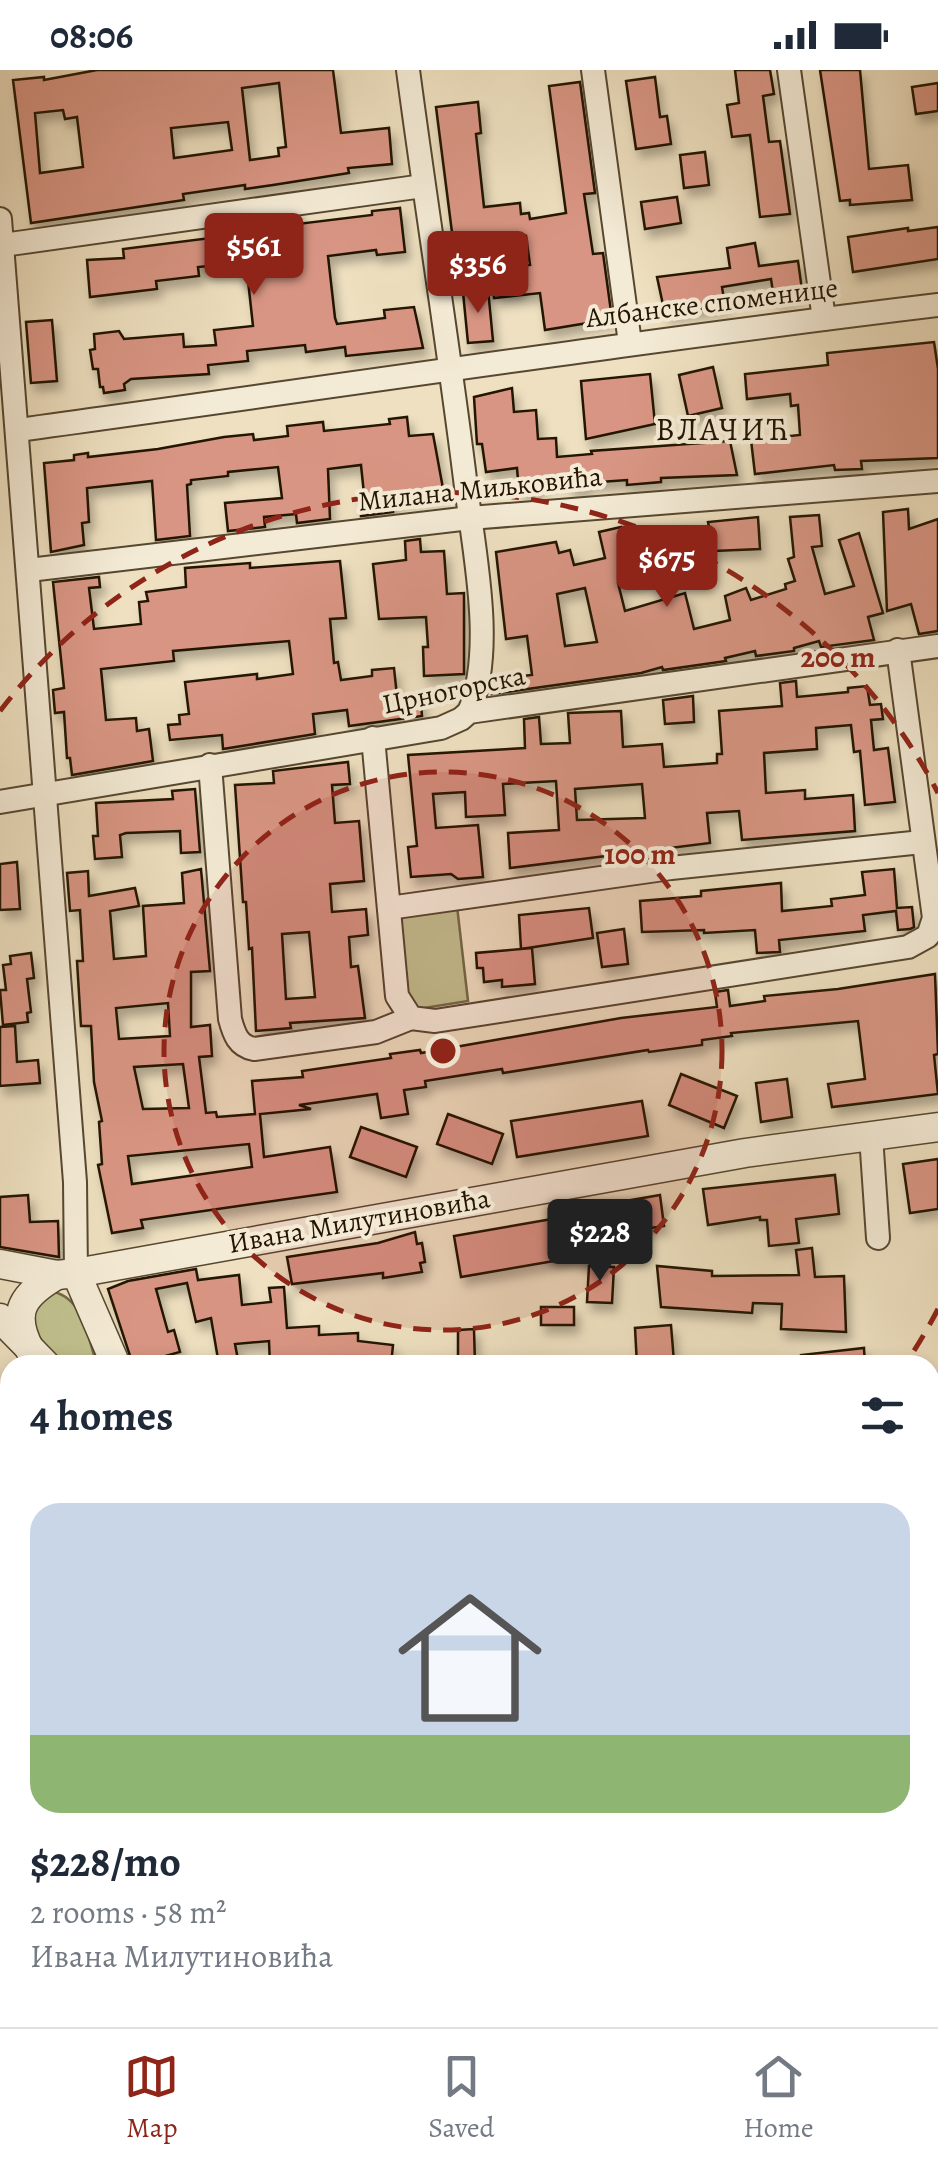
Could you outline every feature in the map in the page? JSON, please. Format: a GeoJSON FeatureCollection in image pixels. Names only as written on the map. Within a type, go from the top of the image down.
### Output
{"type":"FeatureCollection","features":[{"type":"Feature","properties":{"kind":"street"},"geometry":{"type":"LineString","coordinates":[[408,70],[452,371],[483,652],[478,688],[469,712]]}},
{"type":"Feature","properties":{"kind":"street"},"geometry":{"type":"LineString","coordinates":[[594,70],[630,343]]}},
{"type":"Feature","properties":{"kind":"street"},"geometry":{"type":"LineString","coordinates":[[789,70],[824,319]]}},
{"type":"Feature","properties":{"kind":"street"},"geometry":{"type":"LineString","coordinates":[[3,245],[423,186]]}},
{"type":"Feature","properties":{"kind":"street"},"geometry":{"type":"LineString","coordinates":[[0,219],[75,1182],[67,1274],[111,1355]]}},
{"type":"Feature","properties":{"kind":"street","name":"Албанске споменице"},"geometry":{"type":"LineString","coordinates":[[18,430],[630,343],[938,304]]}},
{"type":"Feature","properties":{"kind":"street","name":"Милана Миљковића"},"geometry":{"type":"LineString","coordinates":[[29,570],[470,518],[938,481]]}},
{"type":"Feature","properties":{"kind":"street","name":"Црногорска"},"geometry":{"type":"LineString","coordinates":[[0,802],[440,728],[462,720],[469,712],[938,646]]}},
{"type":"Feature","properties":{"kind":"street"},"geometry":{"type":"LineString","coordinates":[[210,765],[230,1020],[236,1039],[247,1048],[376,1032],[411,1018],[435,1022],[918,944],[934,924],[898,650]]}},
{"type":"Feature","properties":{"kind":"street"},"geometry":{"type":"LineString","coordinates":[[373,738],[397,996],[411,1018]]}},
{"type":"Feature","properties":{"kind":"street"},"geometry":{"type":"LineString","coordinates":[[389,908],[652,870],[922,842]]}},
{"type":"Feature","properties":{"kind":"street","name":"Ивана Милутиновића"},"geometry":{"type":"LineString","coordinates":[[67,1274],[745,1153],[938,1127]]}},
{"type":"Feature","properties":{"kind":"street"},"geometry":{"type":"LineString","coordinates":[[871,1136],[878,1238]]}},
{"type":"Feature","properties":{"kind":"street"},"geometry":{"type":"LineString","coordinates":[[0,1264],[67,1274]]}},
{"type":"Feature","properties":{"kind":"street"},"geometry":{"type":"LineString","coordinates":[[37,1355],[22,1333],[22,1306],[28,1295],[67,1274]]}},
{"type":"Feature","properties":{"kind":"street"},"geometry":{"type":"LineString","coordinates":[[0,1318],[36,1355]]}},
{"type":"Feature","properties":{"kind":"green space"},"geometry":{"type":"Polygon","coordinates":[[[457,906],[468,1001],[418,1009],[409,1005],[401,920],[404,915],[457,906]]]}},
{"type":"Feature","properties":{"kind":"green space"},"geometry":{"type":"Polygon","coordinates":[[[54,1292],[72,1303],[94,1355],[54,1355],[35,1329],[34,1301],[54,1292]]]}},
{"type":"Feature","properties":{"kind":"building"},"geometry":{"type":"Polygon","coordinates":[[[97,70],[333,70],[341,133],[389,128],[392,164],[348,168],[349,173],[273,185],[183,194],[184,200],[31,223],[13,80],[44,80],[97,70]],[[279,83],[242,88],[250,160],[279,156],[278,148],[286,147],[279,83]],[[63,110],[35,113],[40,173],[83,167],[77,117],[65,119],[63,110]],[[228,122],[171,128],[174,158],[232,150],[228,122]]]}},
{"type":"Feature","properties":{"kind":"building"},"geometry":{"type":"Polygon","coordinates":[[[735,70],[770,70],[774,94],[763,96],[769,142],[780,141],[790,214],[760,217],[750,135],[732,137],[727,105],[739,103],[735,70]]]}},
{"type":"Feature","properties":{"kind":"building"},"geometry":{"type":"Polygon","coordinates":[[[820,70],[860,70],[869,169],[908,165],[912,200],[850,205],[850,200],[840,201],[820,70]]]}},
{"type":"Feature","properties":{"kind":"building"},"geometry":{"type":"Polygon","coordinates":[[[655,77],[660,117],[667,116],[671,144],[636,149],[626,81],[655,77]]]}},
{"type":"Feature","properties":{"kind":"building"},"geometry":{"type":"Polygon","coordinates":[[[580,82],[595,193],[584,194],[593,254],[603,253],[612,319],[545,330],[540,293],[494,298],[491,269],[530,265],[526,236],[487,241],[488,252],[455,256],[436,107],[478,102],[481,133],[476,134],[484,207],[520,203],[521,214],[529,213],[530,219],[566,213],[549,86],[580,82]]]}},
{"type":"Feature","properties":{"kind":"building"},"geometry":{"type":"Polygon","coordinates":[[[938,83],[938,111],[916,114],[912,87],[938,83]]]}},
{"type":"Feature","properties":{"kind":"building"},"geometry":{"type":"Polygon","coordinates":[[[705,152],[709,185],[684,188],[680,155],[705,152]]]}},
{"type":"Feature","properties":{"kind":"building"},"geometry":{"type":"Polygon","coordinates":[[[677,197],[681,223],[645,229],[641,202],[677,197]]]}},
{"type":"Feature","properties":{"kind":"building"},"geometry":{"type":"Polygon","coordinates":[[[400,208],[405,252],[377,255],[376,250],[328,256],[335,318],[337,324],[385,318],[384,310],[414,307],[423,348],[346,356],[345,347],[306,352],[305,345],[247,351],[248,361],[208,365],[209,374],[131,379],[124,384],[125,390],[104,393],[100,387],[90,350],[95,349],[94,334],[119,331],[124,339],[183,334],[184,347],[216,345],[214,330],[253,326],[246,262],[198,267],[199,276],[156,281],[157,289],[90,297],[87,260],[124,258],[123,249],[289,228],[400,208]]]}},
{"type":"Feature","properties":{"kind":"building"},"geometry":{"type":"Polygon","coordinates":[[[938,227],[938,259],[853,272],[848,237],[938,227]]]}},
{"type":"Feature","properties":{"kind":"building"},"geometry":{"type":"Polygon","coordinates":[[[755,243],[759,266],[798,261],[802,290],[793,292],[794,296],[774,299],[771,279],[722,287],[725,305],[665,314],[657,277],[730,268],[727,248],[755,243]]]}},
{"type":"Feature","properties":{"kind":"building"},"geometry":{"type":"Polygon","coordinates":[[[488,289],[493,341],[468,343],[463,292],[488,289]]]}},
{"type":"Feature","properties":{"kind":"building"},"geometry":{"type":"Polygon","coordinates":[[[52,320],[57,381],[31,383],[26,322],[52,320]]]}},
{"type":"Feature","properties":{"kind":"building"},"geometry":{"type":"Polygon","coordinates":[[[934,342],[938,369],[938,458],[861,461],[862,469],[835,470],[834,465],[755,474],[751,440],[800,435],[798,405],[791,406],[790,394],[747,399],[745,374],[828,365],[827,353],[934,342]]]}},
{"type":"Feature","properties":{"kind":"building"},"geometry":{"type":"Polygon","coordinates":[[[713,367],[722,408],[688,416],[679,375],[713,367]]]}},
{"type":"Feature","properties":{"kind":"building"},"geometry":{"type":"Polygon","coordinates":[[[650,374],[655,424],[586,439],[581,381],[650,374]]]}},
{"type":"Feature","properties":{"kind":"building"},"geometry":{"type":"Polygon","coordinates":[[[512,388],[514,412],[536,410],[538,439],[556,438],[557,457],[730,441],[737,475],[661,478],[661,482],[627,485],[627,480],[586,483],[586,488],[570,489],[570,479],[539,482],[540,490],[519,492],[517,468],[486,472],[482,444],[477,444],[474,397],[512,388]]]}},
{"type":"Feature","properties":{"kind":"building"},"geometry":{"type":"Polygon","coordinates":[[[407,417],[409,436],[433,434],[444,494],[392,500],[393,512],[361,516],[361,465],[328,469],[330,519],[297,523],[296,514],[264,517],[265,527],[228,531],[225,503],[282,498],[278,467],[228,472],[228,476],[191,480],[187,485],[190,536],[156,540],[152,481],[87,488],[89,522],[82,523],[84,545],[51,552],[44,463],[74,460],[74,455],[158,449],[224,437],[253,434],[254,440],[288,436],[287,426],[323,422],[324,431],[390,424],[389,419],[407,417]]]}},
{"type":"Feature","properties":{"kind":"building"},"geometry":{"type":"Polygon","coordinates":[[[908,509],[909,529],[938,519],[938,631],[919,634],[911,604],[887,611],[883,512],[908,509]]]}},
{"type":"Feature","properties":{"kind":"building"},"geometry":{"type":"Polygon","coordinates":[[[819,515],[822,546],[812,547],[825,594],[854,586],[839,540],[859,533],[883,613],[868,617],[874,640],[821,647],[819,641],[794,651],[756,656],[755,651],[725,658],[726,661],[492,694],[493,679],[532,675],[527,636],[506,639],[496,552],[556,542],[559,553],[570,550],[574,565],[605,558],[599,532],[621,527],[622,533],[633,531],[634,538],[690,536],[691,567],[618,583],[625,611],[685,593],[694,629],[730,620],[725,596],[746,588],[751,600],[786,589],[785,584],[795,581],[788,559],[794,557],[790,517],[819,515]],[[585,588],[557,594],[565,646],[597,642],[585,588]]]}},
{"type":"Feature","properties":{"kind":"building"},"geometry":{"type":"Polygon","coordinates":[[[758,517],[760,549],[714,551],[708,522],[758,517]]]}},
{"type":"Feature","properties":{"kind":"building"},"geometry":{"type":"Polygon","coordinates":[[[420,539],[421,552],[444,551],[447,594],[464,593],[464,674],[424,676],[423,647],[428,647],[426,617],[379,619],[373,564],[406,560],[405,541],[420,539]]]}},
{"type":"Feature","properties":{"kind":"building"},"geometry":{"type":"Polygon","coordinates":[[[340,561],[346,618],[330,619],[334,663],[338,662],[341,680],[394,668],[397,696],[420,694],[422,716],[349,726],[347,710],[313,714],[315,734],[223,749],[222,735],[170,740],[168,725],[180,724],[179,715],[189,714],[185,682],[293,674],[289,641],[173,651],[174,661],[101,669],[106,720],[136,718],[137,731],[149,729],[153,761],[72,775],[64,712],[55,713],[53,690],[64,688],[53,582],[99,577],[100,587],[89,588],[94,629],[141,624],[139,602],[148,601],[146,592],[186,587],[185,568],[340,561]]]}},
{"type":"Feature","properties":{"kind":"building"},"geometry":{"type":"Polygon","coordinates":[[[796,681],[797,697],[867,686],[870,705],[881,704],[883,719],[871,720],[874,750],[888,748],[895,802],[865,805],[860,751],[854,752],[851,725],[816,728],[817,749],[764,753],[766,793],[805,790],[805,799],[853,795],[855,831],[742,840],[739,811],[707,813],[710,843],[510,868],[508,833],[559,830],[556,781],[503,784],[505,815],[466,817],[465,792],[433,794],[436,828],[478,825],[483,877],[411,877],[408,847],[417,846],[408,755],[525,748],[524,719],[539,717],[541,744],[570,743],[568,713],[621,711],[623,747],[662,744],[664,767],[717,763],[717,754],[722,754],[719,711],[782,706],[780,683],[796,681]],[[642,784],[575,789],[577,820],[645,818],[642,784]]]}},
{"type":"Feature","properties":{"kind":"building"},"geometry":{"type":"Polygon","coordinates":[[[693,696],[694,722],[665,724],[663,700],[693,696]]]}},
{"type":"Feature","properties":{"kind":"building"},"geometry":{"type":"Polygon","coordinates":[[[348,762],[350,784],[332,785],[335,823],[359,821],[364,881],[330,884],[332,912],[366,909],[368,935],[349,937],[351,967],[358,966],[365,1018],[290,1023],[291,1028],[256,1031],[252,948],[249,949],[243,902],[235,785],[274,783],[273,771],[348,762]],[[309,932],[282,934],[286,999],[315,997],[309,932]]]}},
{"type":"Feature","properties":{"kind":"building"},"geometry":{"type":"Polygon","coordinates":[[[195,789],[200,852],[181,853],[180,831],[126,833],[120,835],[122,857],[95,859],[96,803],[173,799],[172,791],[195,789]]]}},
{"type":"Feature","properties":{"kind":"building"},"geometry":{"type":"Polygon","coordinates":[[[17,862],[20,909],[0,910],[0,864],[17,862]]]}},
{"type":"Feature","properties":{"kind":"building"},"geometry":{"type":"Polygon","coordinates":[[[201,869],[210,971],[191,972],[191,1027],[210,1025],[212,1056],[199,1057],[206,1113],[216,1112],[217,1117],[255,1114],[252,1081],[303,1077],[302,1071],[621,1018],[717,1007],[715,992],[728,990],[730,1006],[765,1001],[764,996],[935,974],[938,1054],[934,1055],[938,1094],[832,1107],[828,1084],[865,1079],[858,1021],[731,1033],[732,1036],[702,1040],[702,1045],[425,1081],[426,1087],[404,1090],[408,1114],[381,1118],[377,1094],[299,1105],[311,1109],[260,1114],[264,1157],[330,1147],[337,1192],[141,1220],[143,1228],[112,1233],[98,1165],[102,1164],[102,1121],[94,1082],[91,1026],[81,1026],[77,961],[83,961],[80,910],[70,911],[67,873],[88,871],[89,896],[135,888],[139,906],[110,911],[114,959],[146,956],[143,906],[184,903],[182,873],[201,869]],[[168,1003],[116,1008],[119,1039],[170,1036],[168,1003]],[[183,1064],[134,1067],[143,1109],[189,1108],[183,1064]],[[249,1144],[128,1156],[132,1184],[252,1167],[249,1144]]]}},
{"type":"Feature","properties":{"kind":"building"},"geometry":{"type":"Polygon","coordinates":[[[894,869],[897,908],[912,907],[914,927],[910,929],[898,930],[896,911],[863,915],[865,931],[779,940],[780,952],[757,953],[755,930],[642,932],[640,901],[781,883],[782,911],[832,906],[831,899],[865,895],[862,872],[894,869]]]}},
{"type":"Feature","properties":{"kind":"building"},"geometry":{"type":"Polygon","coordinates":[[[589,908],[593,938],[521,949],[519,915],[589,908]]]}},
{"type":"Feature","properties":{"kind":"building"},"geometry":{"type":"Polygon","coordinates":[[[624,929],[628,964],[602,967],[597,933],[624,929]]]}},
{"type":"Feature","properties":{"kind":"building"},"geometry":{"type":"Polygon","coordinates":[[[532,948],[535,984],[502,987],[502,980],[484,982],[483,968],[477,968],[476,953],[532,948]]]}},
{"type":"Feature","properties":{"kind":"building"},"geometry":{"type":"Polygon","coordinates":[[[31,953],[34,978],[27,979],[31,1012],[27,1013],[28,1022],[3,1025],[3,965],[11,964],[10,956],[31,953]]]}},
{"type":"Feature","properties":{"kind":"building"},"geometry":{"type":"Polygon","coordinates":[[[15,1026],[17,1062],[38,1060],[40,1083],[0,1086],[0,1027],[15,1026]]]}},
{"type":"Feature","properties":{"kind":"building"},"geometry":{"type":"Polygon","coordinates":[[[681,1074],[737,1096],[724,1128],[669,1105],[681,1074]]]}},
{"type":"Feature","properties":{"kind":"building"},"geometry":{"type":"Polygon","coordinates":[[[787,1079],[792,1117],[761,1122],[756,1083],[787,1079]]]}},
{"type":"Feature","properties":{"kind":"building"},"geometry":{"type":"Polygon","coordinates":[[[642,1101],[648,1136],[517,1157],[511,1121],[642,1101]]]}},
{"type":"Feature","properties":{"kind":"building"},"geometry":{"type":"Polygon","coordinates":[[[448,1114],[503,1134],[492,1164],[437,1144],[448,1114]]]}},
{"type":"Feature","properties":{"kind":"building"},"geometry":{"type":"Polygon","coordinates":[[[361,1127],[417,1147],[406,1177],[350,1157],[361,1127]]]}},
{"type":"Feature","properties":{"kind":"building"},"geometry":{"type":"Polygon","coordinates":[[[938,1159],[938,1209],[910,1213],[903,1164],[938,1159]]]}},
{"type":"Feature","properties":{"kind":"building"},"geometry":{"type":"Polygon","coordinates":[[[835,1175],[839,1214],[796,1219],[799,1243],[769,1246],[767,1220],[760,1217],[708,1225],[703,1189],[835,1175]]]}},
{"type":"Feature","properties":{"kind":"building"},"geometry":{"type":"Polygon","coordinates":[[[28,1195],[30,1222],[58,1221],[59,1257],[0,1247],[0,1197],[28,1195]]]}},
{"type":"Feature","properties":{"kind":"building"},"geometry":{"type":"Polygon","coordinates":[[[660,1195],[664,1226],[592,1237],[595,1259],[577,1262],[577,1257],[461,1277],[454,1236],[575,1215],[574,1210],[660,1195]]]}},
{"type":"Feature","properties":{"kind":"building"},"geometry":{"type":"Polygon","coordinates":[[[415,1232],[417,1244],[422,1243],[422,1272],[292,1284],[287,1257],[378,1243],[415,1232]]]}},
{"type":"Feature","properties":{"kind":"building"},"geometry":{"type":"Polygon","coordinates":[[[812,1248],[815,1277],[844,1276],[846,1332],[781,1329],[782,1304],[753,1303],[752,1313],[661,1307],[657,1266],[712,1271],[712,1276],[799,1275],[796,1250],[812,1248]]]}},
{"type":"Feature","properties":{"kind":"building"},"geometry":{"type":"Polygon","coordinates":[[[589,1266],[614,1267],[612,1303],[587,1302],[589,1266]]]}},
{"type":"Feature","properties":{"kind":"building"},"geometry":{"type":"Polygon","coordinates":[[[196,1269],[198,1280],[239,1275],[242,1305],[271,1302],[269,1288],[284,1287],[287,1328],[319,1326],[319,1335],[358,1333],[358,1341],[393,1345],[392,1355],[270,1355],[269,1341],[235,1344],[237,1355],[217,1355],[211,1318],[196,1322],[187,1283],[156,1289],[168,1332],[174,1330],[180,1352],[130,1355],[108,1289],[128,1281],[196,1269]]]}},
{"type":"Feature","properties":{"kind":"building"},"geometry":{"type":"Polygon","coordinates":[[[541,1307],[574,1307],[574,1325],[541,1325],[541,1307]]]}},
{"type":"Feature","properties":{"kind":"building"},"geometry":{"type":"Polygon","coordinates":[[[671,1325],[673,1355],[636,1355],[635,1328],[671,1325]]]}},
{"type":"Feature","properties":{"kind":"building"},"geometry":{"type":"Polygon","coordinates":[[[474,1329],[475,1355],[458,1355],[458,1330],[474,1329]]]}},
{"type":"Feature","properties":{"kind":"building"},"geometry":{"type":"Polygon","coordinates":[[[864,1348],[864,1355],[801,1355],[864,1348]]]}},
{"type":"Feature","properties":{"kind":"district","name":"ВЛАЧИЋ"},"geometry":{"type":"Point","coordinates":[723,429]}}]}
